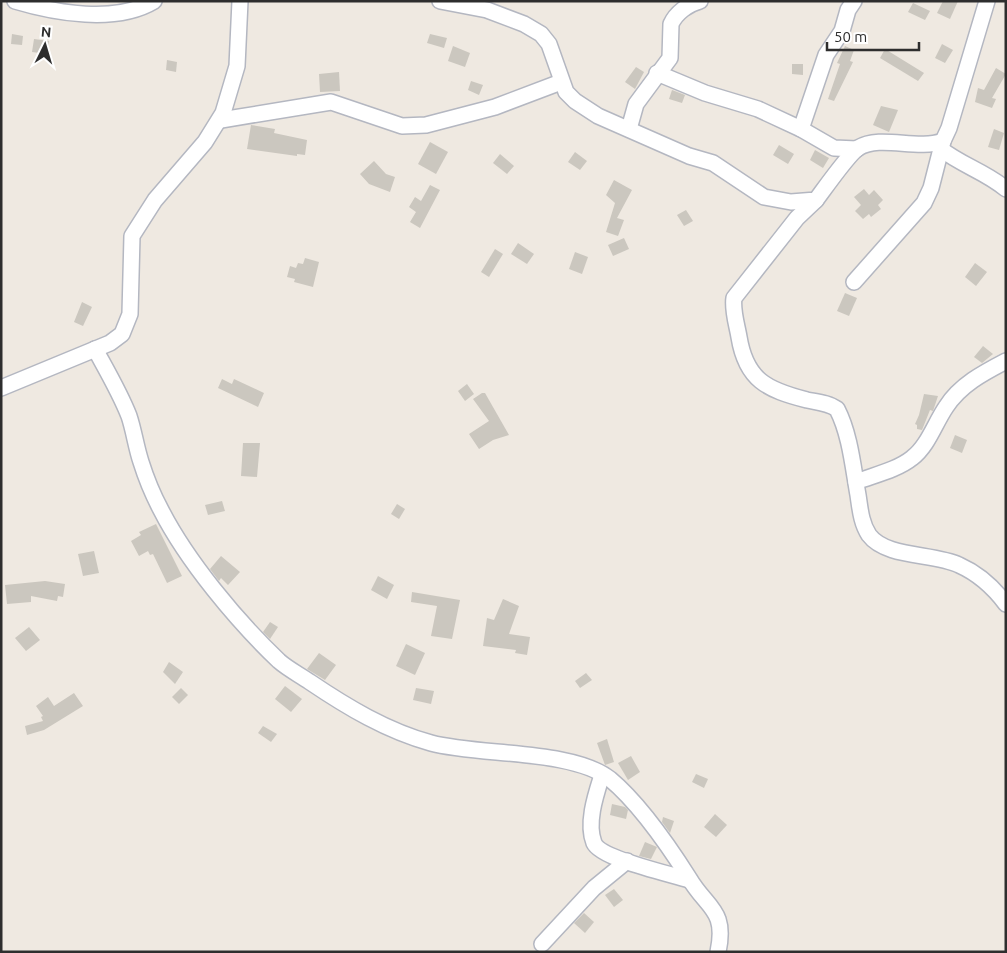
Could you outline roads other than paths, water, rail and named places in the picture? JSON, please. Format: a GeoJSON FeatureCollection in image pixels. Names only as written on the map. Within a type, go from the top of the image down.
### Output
{"type":"FeatureCollection","features":[{"type":"Feature","properties":{"kind":"street"},"geometry":{"type":"LineString","coordinates":[[15,1],[90,16],[115,14],[144,7],[154,1]]}},
{"type":"Feature","properties":{"kind":"street"},"geometry":{"type":"LineString","coordinates":[[1,388],[110,344],[122,334],[130,314],[132,276],[130,249],[132,236],[138,224],[220,120],[236,66],[240,1]]}},
{"type":"Feature","properties":{"kind":"street"},"geometry":{"type":"LineString","coordinates":[[440,1],[487,10],[524,24],[541,34],[548,44],[566,92],[575,101],[598,116],[689,156],[713,163],[764,197],[792,202],[816,200]]}},
{"type":"Feature","properties":{"kind":"street"},"geometry":{"type":"LineString","coordinates":[[630,129],[636,104],[657,73],[670,58],[671,24],[673,19],[681,11],[700,1]]}},
{"type":"Feature","properties":{"kind":"street"},"geometry":{"type":"LineString","coordinates":[[801,129],[826,55],[842,30],[848,10],[854,1]]}},
{"type":"Feature","properties":{"kind":"street"},"geometry":{"type":"LineString","coordinates":[[854,282],[924,203],[931,188],[942,145],[952,120],[986,1]]}},
{"type":"Feature","properties":{"kind":"street"},"geometry":{"type":"LineString","coordinates":[[657,73],[704,93],[758,109],[801,129],[834,148],[857,148],[876,143],[942,145],[951,157],[995,180],[1006,189]]}},
{"type":"Feature","properties":{"kind":"street"},"geometry":{"type":"LineString","coordinates":[[220,120],[331,102],[402,126],[426,124],[495,107],[561,82]]}},
{"type":"Feature","properties":{"kind":"street"},"geometry":{"type":"LineString","coordinates":[[857,148],[816,200],[797,218],[738,291],[733,304],[743,358],[754,375],[779,392],[829,405],[836,409],[849,443],[862,521],[870,536],[882,546],[959,565],[980,577],[1006,604]]}},
{"type":"Feature","properties":{"kind":"street"},"geometry":{"type":"LineString","coordinates":[[95,349],[129,418],[141,461],[160,509],[188,556],[247,627],[280,662],[349,708],[385,725],[432,743],[565,761],[609,778],[640,811],[669,847],[689,880],[712,905],[718,917],[722,935],[718,952]]}},
{"type":"Feature","properties":{"kind":"street"},"geometry":{"type":"LineString","coordinates":[[856,482],[896,467],[912,458],[923,446],[946,406],[962,388],[1006,361]]}},
{"type":"Feature","properties":{"kind":"street"},"geometry":{"type":"LineString","coordinates":[[602,775],[595,796],[591,828],[594,842],[598,849],[627,861],[689,880]]}},
{"type":"Feature","properties":{"kind":"street"},"geometry":{"type":"LineString","coordinates":[[542,944],[594,888],[627,861]]}}]}
